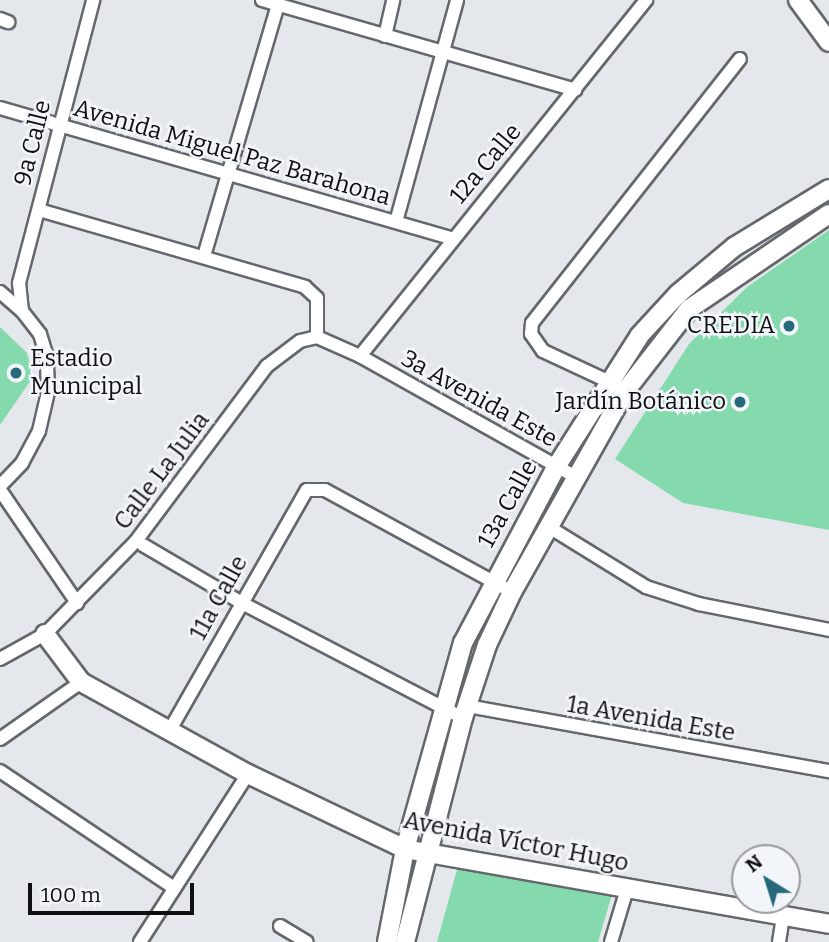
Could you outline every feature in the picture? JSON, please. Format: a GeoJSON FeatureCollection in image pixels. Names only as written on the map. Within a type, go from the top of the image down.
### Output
{"type":"FeatureCollection","features":[{"type":"Feature","properties":{"kind":"street","name":"9a Calle"},"geometry":{"type":"LineString","coordinates":[[22,311],[19,283],[58,125],[93,0]]}},
{"type":"Feature","properties":{"kind":"street"},"geometry":{"type":"LineString","coordinates":[[262,0],[575,90]]}},
{"type":"Feature","properties":{"kind":"street"},"geometry":{"type":"LineString","coordinates":[[385,36],[393,0]]}},
{"type":"Feature","properties":{"kind":"street"},"geometry":{"type":"LineString","coordinates":[[396,222],[457,0]]}},
{"type":"Feature","properties":{"kind":"street","name":"12a Calle"},"geometry":{"type":"LineString","coordinates":[[360,356],[452,238],[646,0]]}},
{"type":"Feature","properties":{"kind":"street"},"geometry":{"type":"LineString","coordinates":[[798,0],[829,42]]}},
{"type":"Feature","properties":{"kind":"street"},"geometry":{"type":"LineString","coordinates":[[204,256],[226,173],[278,5]]}},
{"type":"Feature","properties":{"kind":"street"},"geometry":{"type":"LineString","coordinates":[[626,390],[543,351],[531,334],[537,312],[740,59]]}},
{"type":"Feature","properties":{"kind":"street","name":"Avenida Miguel Paz Barahona"},"geometry":{"type":"LineString","coordinates":[[0,108],[452,238]]}},
{"type":"Feature","properties":{"kind":"street","name":"13a Calle"},"geometry":{"type":"LineString","coordinates":[[387,942],[405,849],[463,643],[492,582],[556,467],[608,381],[640,335],[677,294],[734,247],[829,189]]}},
{"type":"Feature","properties":{"kind":"street"},"geometry":{"type":"LineString","coordinates":[[39,210],[204,256],[305,288],[317,298],[317,337],[360,356]]}},
{"type":"Feature","properties":{"kind":"street","name":"13a Calle"},"geometry":{"type":"LineString","coordinates":[[405,942],[426,853],[465,712],[487,645],[512,592],[626,390],[689,309],[748,266],[829,214]]}},
{"type":"Feature","properties":{"kind":"street"},"geometry":{"type":"LineString","coordinates":[[734,247],[748,266]]}},
{"type":"Feature","properties":{"kind":"street"},"geometry":{"type":"LineString","coordinates":[[0,292],[22,311],[40,334],[47,357],[48,392],[39,431],[22,463],[0,488],[77,603]]}},
{"type":"Feature","properties":{"kind":"street","name":"Calle La Julia"},"geometry":{"type":"LineString","coordinates":[[0,659],[45,634],[77,603],[136,541],[267,366],[300,341],[317,337]]}},
{"type":"Feature","properties":{"kind":"street","name":"3a Avenida Este"},"geometry":{"type":"LineString","coordinates":[[360,356],[577,478]]}},
{"type":"Feature","properties":{"kind":"street","name":"11a Calle"},"geometry":{"type":"LineString","coordinates":[[171,729],[240,603],[307,490],[325,490],[492,582]]}},
{"type":"Feature","properties":{"kind":"street"},"geometry":{"type":"LineString","coordinates":[[550,527],[646,587],[699,604],[829,629]]}},
{"type":"Feature","properties":{"kind":"street","name":"1a Avenida Este"},"geometry":{"type":"LineString","coordinates":[[143,545],[240,603],[442,710],[829,771]]}},
{"type":"Feature","properties":{"kind":"street"},"geometry":{"type":"LineString","coordinates":[[492,582],[512,592]]}},
{"type":"Feature","properties":{"kind":"street","name":"Avenida Víctor Hugo"},"geometry":{"type":"LineString","coordinates":[[45,634],[81,682],[171,729],[248,774],[405,849],[829,924]]}},
{"type":"Feature","properties":{"kind":"street"},"geometry":{"type":"LineString","coordinates":[[0,739],[81,682]]}},
{"type":"Feature","properties":{"kind":"street"},"geometry":{"type":"LineString","coordinates":[[0,771],[174,888]]}},
{"type":"Feature","properties":{"kind":"street"},"geometry":{"type":"LineString","coordinates":[[140,942],[248,774]]}},
{"type":"Feature","properties":{"kind":"street"},"geometry":{"type":"LineString","coordinates":[[611,942],[627,889]]}},
{"type":"Feature","properties":{"kind":"street"},"geometry":{"type":"LineString","coordinates":[[779,942],[783,916]]}},
{"type":"Feature","properties":{"kind":"street"},"geometry":{"type":"LineString","coordinates":[[280,926],[307,942]]}},
{"type":"Feature","properties":{"kind":"green space","name":"Jardín Botánico"},"geometry":{"type":"Polygon","coordinates":[[[829,230],[829,530],[683,503],[615,459],[689,344],[747,287],[829,230]]]}},
{"type":"Feature","properties":{"kind":"green space","name":"Estadio Municipal"},"geometry":{"type":"Polygon","coordinates":[[[0,327],[27,353],[33,377],[0,425],[0,327]]]}},
{"type":"Feature","properties":{"kind":"green space"},"geometry":{"type":"Polygon","coordinates":[[[458,866],[613,891],[598,942],[437,942],[458,866]]]}},
{"type":"Feature","properties":{"kind":"place","name":"CREDIA"},"geometry":{"type":"Point","coordinates":[789,326]}},
{"type":"Feature","properties":{"kind":"place","name":"Estadio Municipal"},"geometry":{"type":"Point","coordinates":[16,373]}},
{"type":"Feature","properties":{"kind":"place","name":"Jardín Botánico"},"geometry":{"type":"Point","coordinates":[740,402]}}]}
